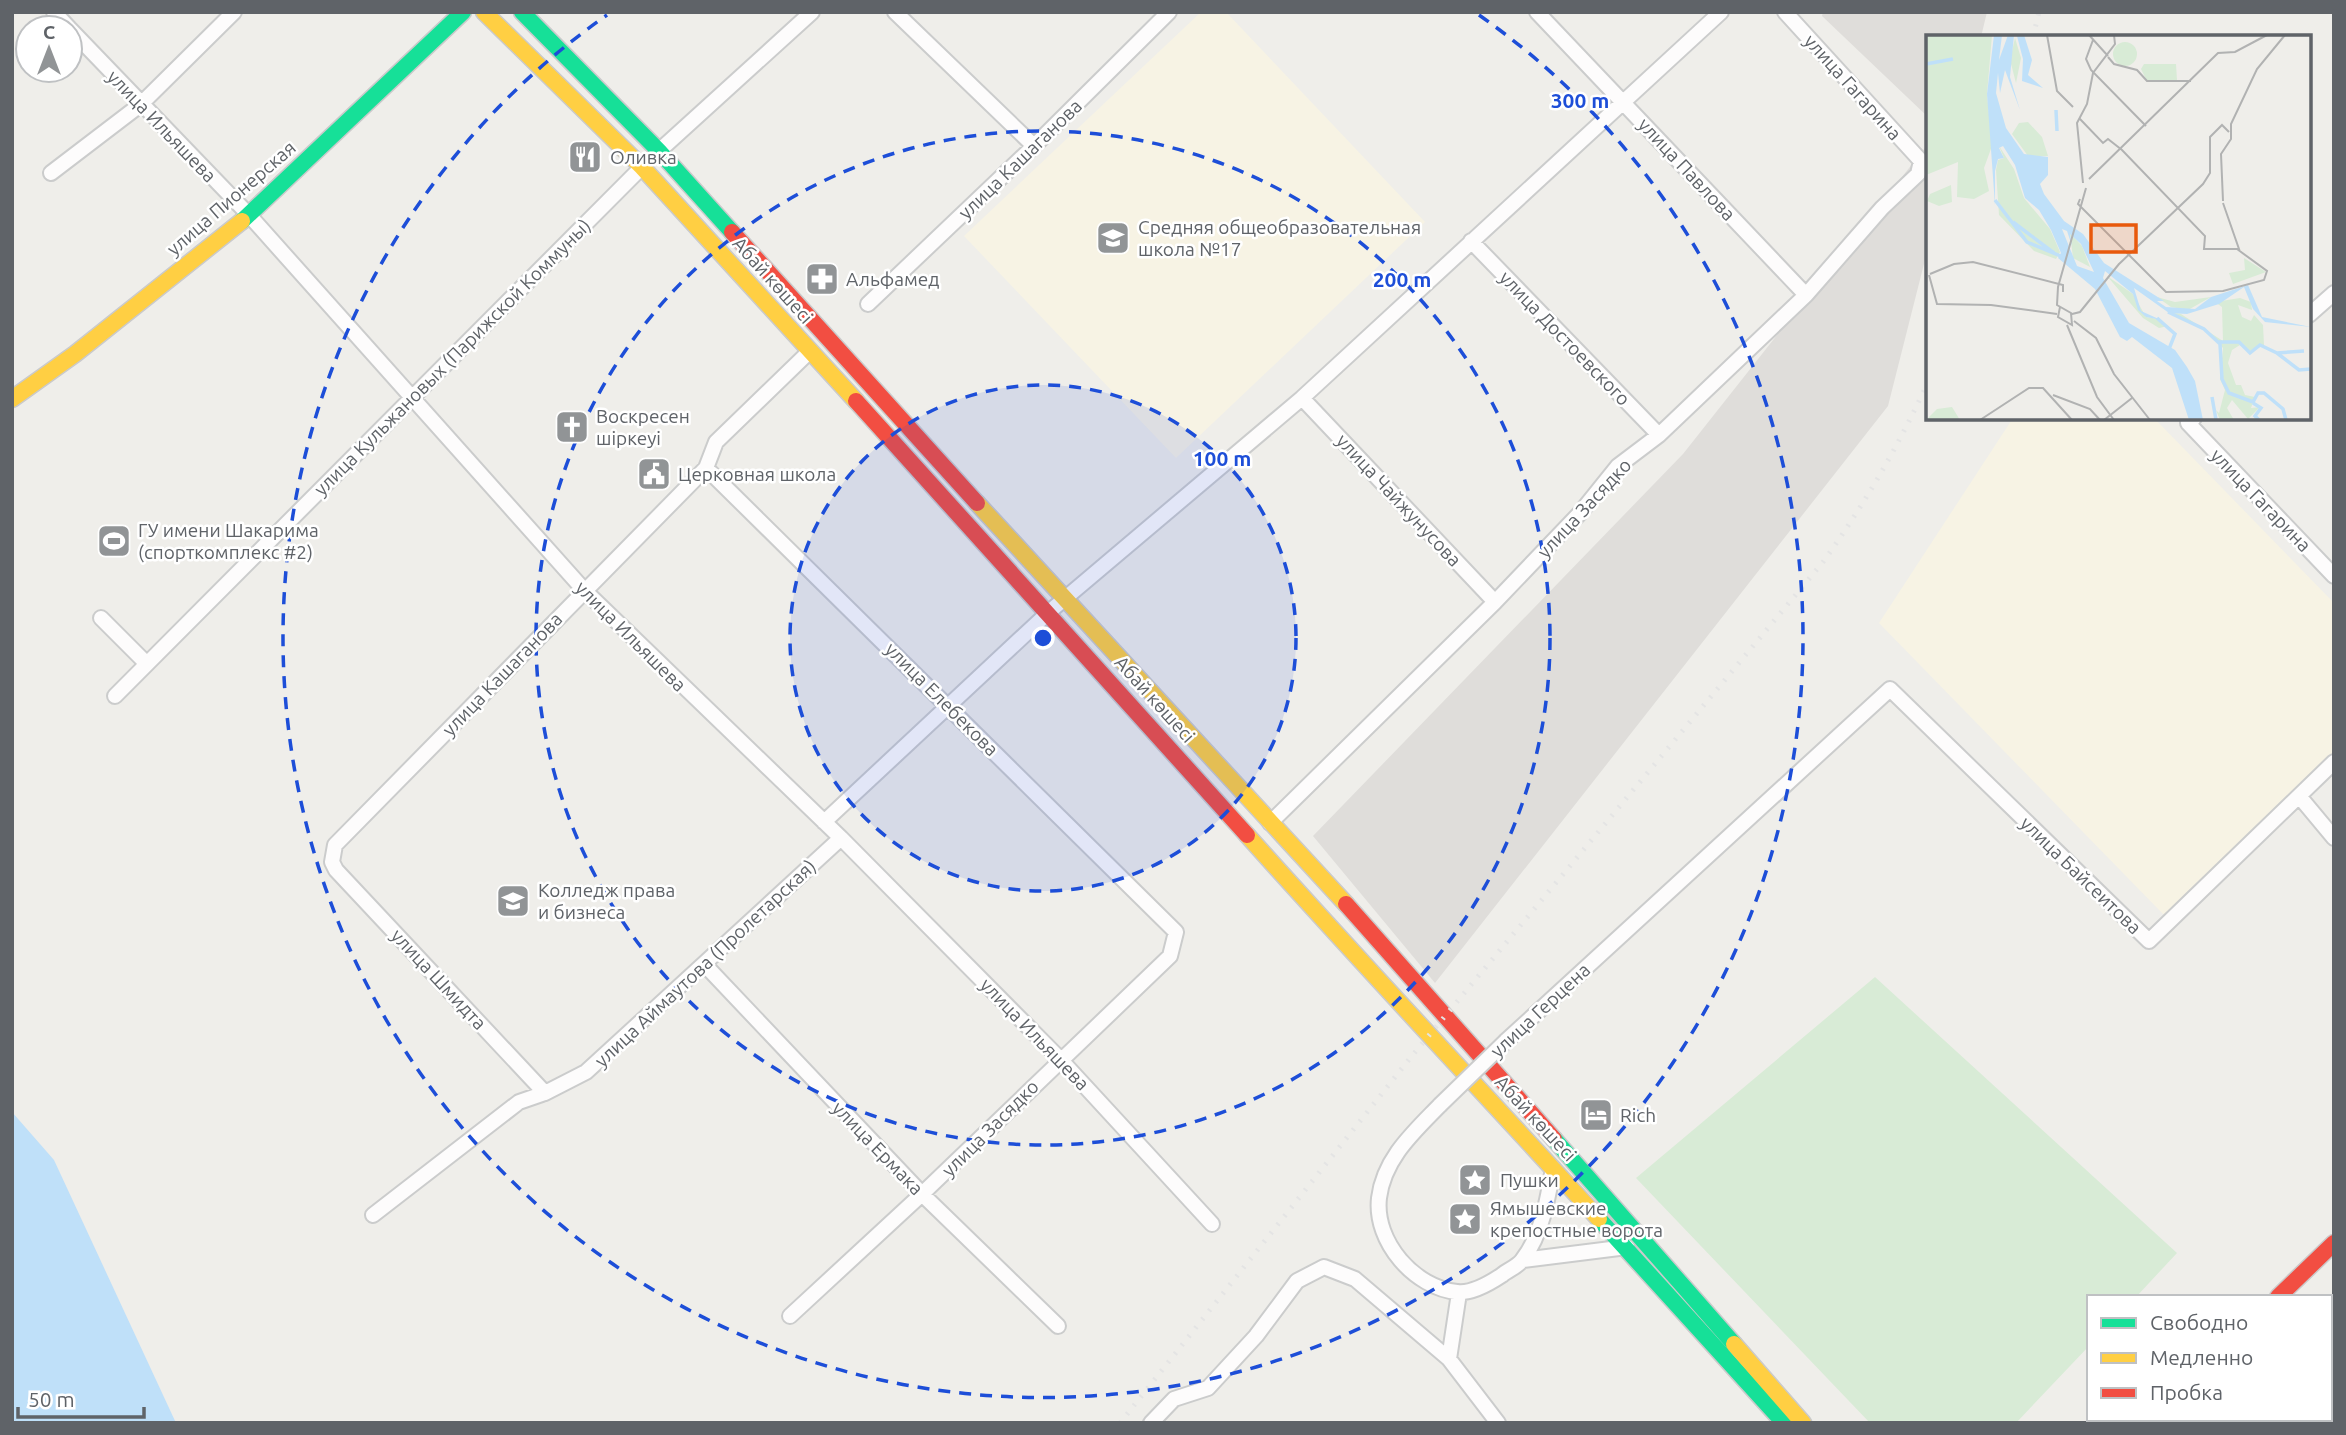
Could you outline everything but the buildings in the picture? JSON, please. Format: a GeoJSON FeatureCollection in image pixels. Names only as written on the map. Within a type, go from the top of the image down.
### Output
{"type":"FeatureCollection","features":[{"type":"Feature","properties":{"kind":"main road","name":"улица Пионерская"},"geometry":{"type":"LineString","coordinates":[[12,399],[75,354],[249,215],[463,12]]}},
{"type":"Feature","properties":{"kind":"main road","name":"Абай көшесі"},"geometry":{"type":"LineString","coordinates":[[484,12],[642,167],[1049,611],[1367,970],[1627,1247],[1784,1423]]}},
{"type":"Feature","properties":{"kind":"main road","name":"Абай көшесі"},"geometry":{"type":"LineString","coordinates":[[522,12],[659,151],[1064,599],[1433,999],[1803,1423]]}},
{"type":"Feature","properties":{"kind":"main road"},"geometry":{"type":"LineString","coordinates":[[2280,1295],[2334,1243]]}},
{"type":"Feature","properties":{"kind":"street"},"geometry":{"type":"LineString","coordinates":[[51,173],[141,105],[234,12]]}},
{"type":"Feature","properties":{"kind":"street"},"geometry":{"type":"LineString","coordinates":[[659,151],[812,12]]}},
{"type":"Feature","properties":{"kind":"street"},"geometry":{"type":"LineString","coordinates":[[895,12],[1034,146]]}},
{"type":"Feature","properties":{"kind":"street","name":"улица Кашаганова"},"geometry":{"type":"LineString","coordinates":[[868,304],[1034,146],[1169,12]]}},
{"type":"Feature","properties":{"kind":"street","name":"улица Павлова"},"geometry":{"type":"LineString","coordinates":[[1537,12],[1806,295]]}},
{"type":"Feature","properties":{"kind":"street"},"geometry":{"type":"LineString","coordinates":[[824,822],[1049,611],[1302,398],[1471,241],[1625,104],[1721,12]]}},
{"type":"Feature","properties":{"kind":"street","name":"улица Гагарина"},"geometry":{"type":"LineString","coordinates":[[1785,12],[1921,161]]}},
{"type":"Feature","properties":{"kind":"street","name":"улица Ильяшева"},"geometry":{"type":"LineString","coordinates":[[84,45],[249,215],[584,590],[841,838],[1060,1059],[1212,1224]]}},
{"type":"Feature","properties":{"kind":"street","name":"улица Засядко"},"geometry":{"type":"LineString","coordinates":[[1270,822],[1496,602],[1581,512],[1618,466],[1659,435],[1806,295],[1882,208],[1918,174],[1921,161]]}},
{"type":"Feature","properties":{"kind":"street","name":"улица Кульжановых (Парижской Коммуны)"},"geometry":{"type":"LineString","coordinates":[[115,696],[642,167]]}},
{"type":"Feature","properties":{"kind":"street","name":"улица Достоевского"},"geometry":{"type":"LineString","coordinates":[[1471,241],[1659,435]]}},
{"type":"Feature","properties":{"kind":"street"},"geometry":{"type":"LineString","coordinates":[[2311,313],[2334,293]]}},
{"type":"Feature","properties":{"kind":"street","name":"улица Кашаганова"},"geometry":{"type":"LineString","coordinates":[[335,845],[706,468],[716,442],[810,351]]}},
{"type":"Feature","properties":{"kind":"street","name":"улица Чайжунусова"},"geometry":{"type":"LineString","coordinates":[[1302,398],[1496,602]]}},
{"type":"Feature","properties":{"kind":"street","name":"улица Гагарина"},"geometry":{"type":"LineString","coordinates":[[2191,421],[2334,576]]}},
{"type":"Feature","properties":{"kind":"street","name":"улица Елебекова"},"geometry":{"type":"LineString","coordinates":[[706,468],[1176,932]]}},
{"type":"Feature","properties":{"kind":"street"},"geometry":{"type":"LineString","coordinates":[[101,618],[147,664]]}},
{"type":"Feature","properties":{"kind":"street","name":"улица Байсеитова"},"geometry":{"type":"LineString","coordinates":[[1890,689],[2149,941],[2334,762]]}},
{"type":"Feature","properties":{"kind":"street","name":"улица Герцена"},"geometry":{"type":"LineString","coordinates":[[1460,1293],[1428,1284],[1394,1255],[1383,1226],[1379,1199],[1387,1170],[1403,1143],[1506,1041],[1890,689]]}},
{"type":"Feature","properties":{"kind":"street"},"geometry":{"type":"LineString","coordinates":[[2299,796],[2334,838]]}},
{"type":"Feature","properties":{"kind":"street","name":"улица Аймаутова (Пролетарская)"},"geometry":{"type":"LineString","coordinates":[[545,1093],[586,1072],[841,838]]}},
{"type":"Feature","properties":{"kind":"street","name":"улица Шмидта"},"geometry":{"type":"LineString","coordinates":[[335,845],[332,862],[336,870],[545,1093]]}},
{"type":"Feature","properties":{"kind":"street","name":"улица Засядко"},"geometry":{"type":"LineString","coordinates":[[790,1316],[922,1194],[1170,956],[1176,932]]}},
{"type":"Feature","properties":{"kind":"street","name":"улица Ермака"},"geometry":{"type":"LineString","coordinates":[[705,965],[922,1194],[1058,1326]]}},
{"type":"Feature","properties":{"kind":"street"},"geometry":{"type":"LineString","coordinates":[[373,1215],[519,1102],[545,1093]]}},
{"type":"Feature","properties":{"kind":"street"},"geometry":{"type":"LineString","coordinates":[[1523,1260],[1544,1214],[1553,1168]]}},
{"type":"Feature","properties":{"kind":"street"},"geometry":{"type":"LineString","coordinates":[[1449,1359],[1460,1293],[1488,1285],[1523,1260],[1627,1247]]}},
{"type":"Feature","properties":{"kind":"street"},"geometry":{"type":"LineString","coordinates":[[1151,1423],[1174,1399],[1208,1388],[1256,1336],[1297,1281],[1324,1267],[1354,1279],[1449,1359],[1498,1423]]}},
{"type":"Feature","properties":{"kind":"shaded area"},"geometry":{"type":"Polygon","coordinates":[[[1201,12],[1226,12],[1425,222],[1176,458],[964,236],[1201,12]]]}},
{"type":"Feature","properties":{"kind":"shaded area"},"geometry":{"type":"Polygon","coordinates":[[[1823,12],[1987,12],[1981,35],[1926,35],[1926,115],[1822,16],[1823,12]]]}},
{"type":"Feature","properties":{"kind":"shaded area"},"geometry":{"type":"Polygon","coordinates":[[[1926,147],[1926,256],[1888,406],[1435,983],[1313,836],[1683,454],[1926,147]]]}},
{"type":"Feature","properties":{"kind":"shaded area"},"geometry":{"type":"Polygon","coordinates":[[[2012,420],[2156,420],[2334,603],[2334,754],[2164,915],[1879,623],[2012,420]]]}},
{"type":"Feature","properties":{"kind":"green space"},"geometry":{"type":"Polygon","coordinates":[[[1875,977],[2177,1253],[2138,1295],[2087,1295],[2087,1348],[2016,1423],[1870,1423],[1636,1178],[1875,977]]]}},
{"type":"Feature","properties":{"kind":"water"},"geometry":{"type":"Polygon","coordinates":[[[12,1112],[54,1160],[176,1423],[12,1423],[12,1112]]]}},
{"type":"Feature","properties":{"kind":"railway"},"geometry":{"type":"LineString","coordinates":[[2033,35],[2039,12]]}},
{"type":"Feature","properties":{"kind":"railway"},"geometry":{"type":"LineString","coordinates":[[1120,1423],[1411,1057],[1823,562],[1880,475],[1926,386]]}},
{"type":"Feature","properties":{"kind":"traffic: fast"},"geometry":{"type":"LineString","coordinates":[[242,221],[463,12]]}},
{"type":"Feature","properties":{"kind":"traffic: fast"},"geometry":{"type":"LineString","coordinates":[[522,12],[659,151],[732,232]]}},
{"type":"Feature","properties":{"kind":"traffic: fast"},"geometry":{"type":"LineString","coordinates":[[1554,1139],[1734,1344]]}},
{"type":"Feature","properties":{"kind":"traffic: fast"},"geometry":{"type":"LineString","coordinates":[[1599,1219],[1784,1423]]}},
{"type":"Feature","properties":{"kind":"traffic: slow"},"geometry":{"type":"LineString","coordinates":[[484,12],[642,167],[856,401]]}},
{"type":"Feature","properties":{"kind":"traffic: slow"},"geometry":{"type":"LineString","coordinates":[[12,399],[75,354],[242,221]]}},
{"type":"Feature","properties":{"kind":"traffic: slow"},"geometry":{"type":"LineString","coordinates":[[977,503],[1346,904]]}},
{"type":"Feature","properties":{"kind":"traffic: slow"},"geometry":{"type":"LineString","coordinates":[[1247,835],[1599,1219]]}},
{"type":"Feature","properties":{"kind":"traffic: slow"},"geometry":{"type":"LineString","coordinates":[[1734,1344],[1803,1423]]}},
{"type":"Feature","properties":{"kind":"traffic: jam"},"geometry":{"type":"LineString","coordinates":[[732,232],[977,503]]}},
{"type":"Feature","properties":{"kind":"traffic: jam"},"geometry":{"type":"LineString","coordinates":[[856,401],[1247,835]]}},
{"type":"Feature","properties":{"kind":"traffic: jam"},"geometry":{"type":"LineString","coordinates":[[1346,904],[1554,1139]]}},
{"type":"Feature","properties":{"kind":"traffic: jam"},"geometry":{"type":"LineString","coordinates":[[2280,1295],[2334,1243]]}},
{"type":"Feature","properties":{"kind":"place","name":"Оливка"},"geometry":{"type":"Point","coordinates":[585,157]}},
{"type":"Feature","properties":{"kind":"place","name":"Средняя общеобразовательная школа №17"},"geometry":{"type":"Point","coordinates":[1113,238]}},
{"type":"Feature","properties":{"kind":"place","name":"Альфамед"},"geometry":{"type":"Point","coordinates":[822,279]}},
{"type":"Feature","properties":{"kind":"place","name":"Воскресен шіркеуі"},"geometry":{"type":"Point","coordinates":[572,427]}},
{"type":"Feature","properties":{"kind":"place","name":"Церковная школа"},"geometry":{"type":"Point","coordinates":[654,474]}},
{"type":"Feature","properties":{"kind":"place","name":"ГУ имени Шакарима (спорткомплекс #2)"},"geometry":{"type":"Point","coordinates":[114,541]}},
{"type":"Feature","properties":{"kind":"place","name":"Колледж права и бизнеса"},"geometry":{"type":"Point","coordinates":[513,901]}},
{"type":"Feature","properties":{"kind":"place","name":"Rich"},"geometry":{"type":"Point","coordinates":[1596,1115]}},
{"type":"Feature","properties":{"kind":"place","name":"Пушки"},"geometry":{"type":"Point","coordinates":[1475,1180]}},
{"type":"Feature","properties":{"kind":"place","name":"Ямышевские крепостные ворота"},"geometry":{"type":"Point","coordinates":[1465,1219]}}]}
